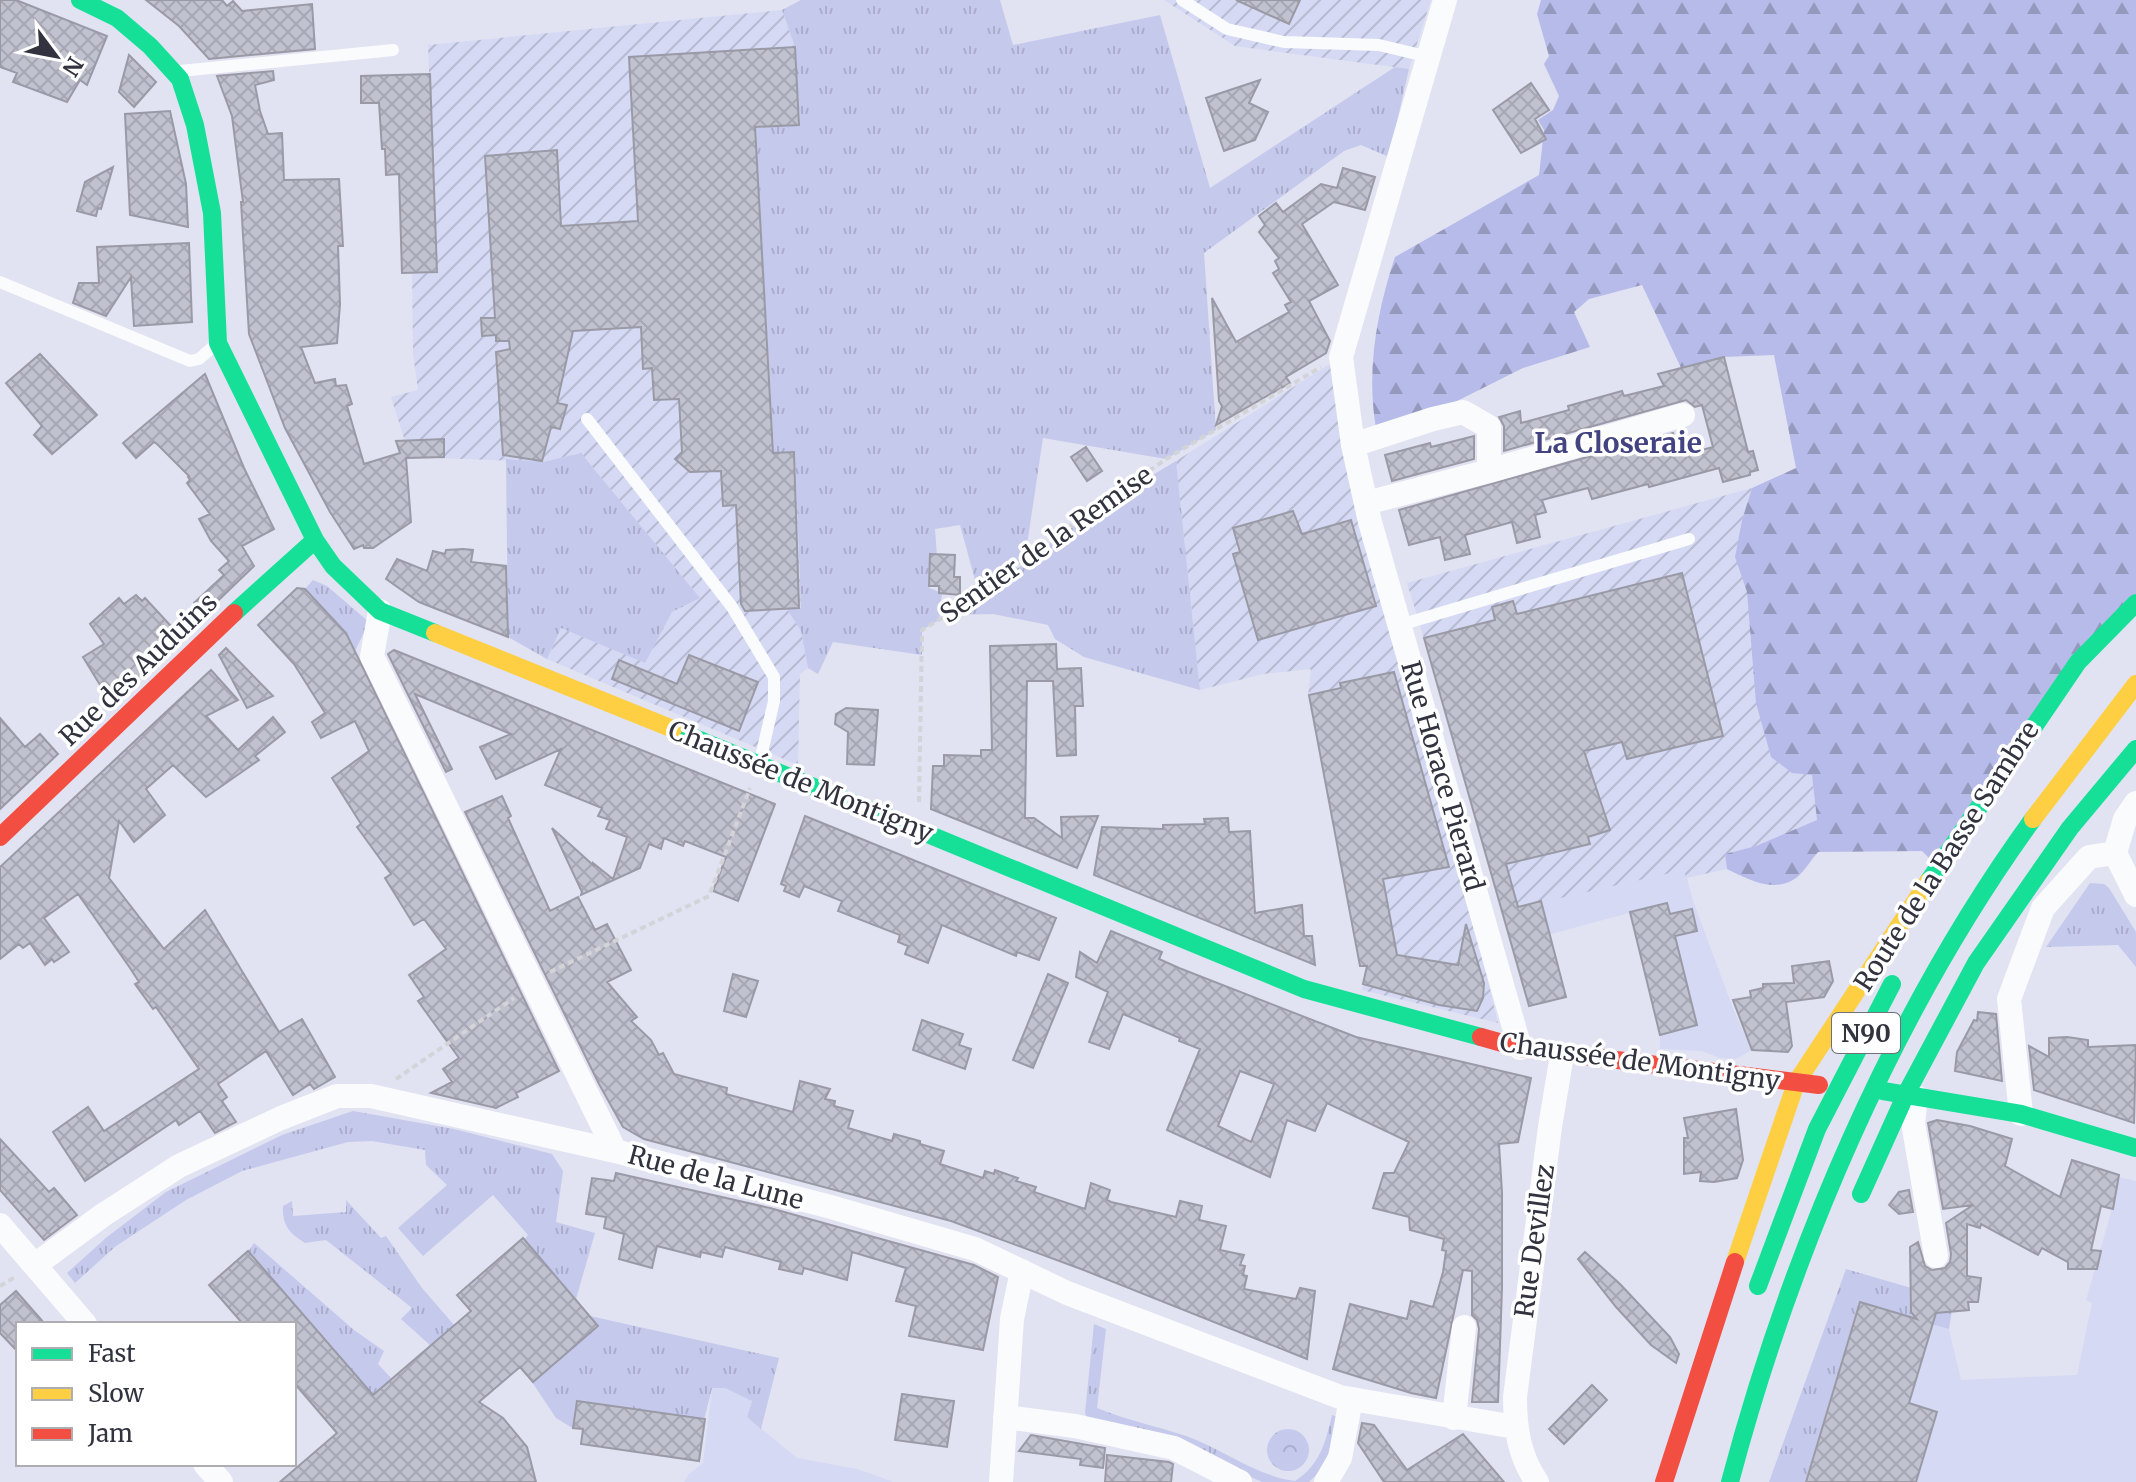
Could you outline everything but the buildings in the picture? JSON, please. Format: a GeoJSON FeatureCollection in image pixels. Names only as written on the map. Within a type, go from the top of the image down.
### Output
{"type":"FeatureCollection","features":[{"type":"Feature","properties":{"kind":"main road","name":"Chaussée de Montigny"},"geometry":{"type":"LineString","coordinates":[[80,0],[117,18],[150,46],[180,79],[195,125],[212,213],[218,343],[315,540],[333,566],[380,611],[1304,989],[1520,1048],[1905,1094],[2021,1114],[2136,1148]]}},
{"type":"Feature","properties":{"kind":"main road","name":"Rue des Auduins"},"geometry":{"type":"LineString","coordinates":[[0,837],[277,572],[315,540]]}},
{"type":"Feature","properties":{"kind":"main road"},"geometry":{"type":"LineString","coordinates":[[1664,1482],[1796,1083],[1894,931],[2078,662],[2136,603]]}},
{"type":"Feature","properties":{"kind":"main road","name":"Route de la Basse Sambre"},"geometry":{"type":"LineString","coordinates":[[1730,1482],[1760,1374],[1805,1252],[1890,1058],[1970,915],[2039,810],[2136,684]]}},
{"type":"Feature","properties":{"kind":"main road"},"geometry":{"type":"LineString","coordinates":[[1854,1211],[1905,1094],[1976,963],[2070,828],[2136,749]]}},
{"type":"Feature","properties":{"kind":"main road","name":"Route de la Basse Sambre"},"geometry":{"type":"LineString","coordinates":[[1753,1299],[1817,1129],[1902,969]]}},
{"type":"Feature","properties":{"kind":"street","name":"Rue Horace Pierard"},"geometry":{"type":"LineString","coordinates":[[1445,0],[1341,357],[1353,445],[1366,503],[1520,1048]]}},
{"type":"Feature","properties":{"kind":"street"},"geometry":{"type":"LineString","coordinates":[[1353,445],[1463,412],[1489,427],[1489,471]]}},
{"type":"Feature","properties":{"kind":"street"},"geometry":{"type":"LineString","coordinates":[[1366,503],[1683,415]]}},
{"type":"Feature","properties":{"kind":"street","name":"Rue de la Lune"},"geometry":{"type":"LineString","coordinates":[[380,611],[372,656],[615,1151],[975,1249],[1067,1293],[1351,1399],[1454,1418]]}},
{"type":"Feature","properties":{"kind":"street"},"geometry":{"type":"LineString","coordinates":[[2136,803],[2125,819],[2115,853],[2136,895]]}},
{"type":"Feature","properties":{"kind":"street"},"geometry":{"type":"LineString","coordinates":[[2021,1114],[2009,999],[2043,908],[2089,857],[2115,853]]}},
{"type":"Feature","properties":{"kind":"street","name":"Rue Devillez"},"geometry":{"type":"LineString","coordinates":[[1537,1482],[1528,1468],[1515,1427],[1515,1397],[1562,1055]]}},
{"type":"Feature","properties":{"kind":"street"},"geometry":{"type":"LineString","coordinates":[[1905,1094],[1913,1123],[1936,1256]]}},
{"type":"Feature","properties":{"kind":"street"},"geometry":{"type":"LineString","coordinates":[[35,1265],[103,1215],[179,1166],[281,1118],[337,1096],[371,1096],[615,1151]]}},
{"type":"Feature","properties":{"kind":"street"},"geometry":{"type":"LineString","coordinates":[[0,1225],[83,1322]]}},
{"type":"Feature","properties":{"kind":"street"},"geometry":{"type":"LineString","coordinates":[[1001,1482],[1012,1319],[1022,1271]]}},
{"type":"Feature","properties":{"kind":"street"},"geometry":{"type":"LineString","coordinates":[[1464,1327],[1454,1418],[1515,1427]]}},
{"type":"Feature","properties":{"kind":"street"},"geometry":{"type":"LineString","coordinates":[[1326,1482],[1340,1458],[1351,1399]]}},
{"type":"Feature","properties":{"kind":"street"},"geometry":{"type":"LineString","coordinates":[[1006,1409],[1174,1448],[1240,1482]]}},
{"type":"Feature","properties":{"kind":"street"},"geometry":{"type":"LineString","coordinates":[[207,1466],[221,1482]]}},
{"type":"Feature","properties":{"kind":"lane"},"geometry":{"type":"LineString","coordinates":[[1182,0],[1227,29],[1284,42],[1379,45],[1429,57]]}},
{"type":"Feature","properties":{"kind":"lane"},"geometry":{"type":"LineString","coordinates":[[173,72],[393,50]]}},
{"type":"Feature","properties":{"kind":"lane"},"geometry":{"type":"LineString","coordinates":[[0,282],[190,361],[199,359],[218,343]]}},
{"type":"Feature","properties":{"kind":"lane"},"geometry":{"type":"LineString","coordinates":[[587,419],[732,607],[774,677],[774,701],[759,764]]}},
{"type":"Feature","properties":{"kind":"lane"},"geometry":{"type":"LineString","coordinates":[[1400,625],[1689,539]]}},
{"type":"Feature","properties":{"kind":"path","name":"Sentier de la Remise"},"geometry":{"type":"LineString","coordinates":[[919,829],[922,630],[993,587],[1025,558],[1166,459],[1341,357]]}},
{"type":"Feature","properties":{"kind":"path"},"geometry":{"type":"LineString","coordinates":[[371,1096],[518,995],[533,981],[709,896],[759,764]]}},
{"type":"Feature","properties":{"kind":"shaded area"},"geometry":{"type":"Polygon","coordinates":[[[1164,0],[1431,0],[1409,69],[1235,46],[1164,0]]]}},
{"type":"Feature","properties":{"kind":"shaded area"},"geometry":{"type":"Polygon","coordinates":[[[782,10],[795,47],[800,125],[755,127],[774,452],[795,452],[801,608],[788,610],[801,631],[808,668],[800,674],[798,765],[547,659],[561,628],[645,662],[672,612],[700,598],[581,453],[543,462],[410,457],[391,397],[418,390],[413,354],[412,268],[436,263],[428,45],[782,10]]]}},
{"type":"Feature","properties":{"kind":"shaded area"},"geometry":{"type":"Polygon","coordinates":[[[1341,357],[1498,1023],[1362,990],[1368,966],[1360,965],[1308,696],[1311,669],[1263,674],[1200,690],[1176,461],[1341,357]]]}},
{"type":"Feature","properties":{"kind":"shaded area"},"geometry":{"type":"Polygon","coordinates":[[[1752,488],[1742,520],[1736,557],[1792,773],[1812,774],[1817,820],[1756,846],[1725,854],[1727,869],[1686,878],[1684,870],[1507,910],[1407,583],[1752,488]]]}},
{"type":"Feature","properties":{"kind":"shaded area"},"geometry":{"type":"Polygon","coordinates":[[[1685,870],[1692,898],[1734,1011],[1752,1050],[1736,1059],[1720,1058],[1702,1051],[1660,1049],[1660,1035],[1629,913],[1514,944],[1541,901],[1685,870]]]}},
{"type":"Feature","properties":{"kind":"shaded area"},"geometry":{"type":"Polygon","coordinates":[[[2118,1177],[2136,1181],[2136,1482],[1805,1482],[1859,1303],[1949,1329],[1961,1380],[2077,1375],[2092,1303],[2086,1300],[2118,1177]]]}},
{"type":"Feature","properties":{"kind":"shaded area"},"geometry":{"type":"Polygon","coordinates":[[[712,1388],[725,1388],[752,1400],[747,1417],[797,1458],[857,1469],[894,1482],[684,1482],[703,1463],[712,1388]]]}},
{"type":"Feature","properties":{"kind":"green space"},"geometry":{"type":"Polygon","coordinates":[[[801,0],[1000,0],[1013,45],[1160,15],[1210,188],[1395,67],[1409,69],[1389,157],[1361,145],[1344,151],[1204,253],[1216,430],[1166,459],[1043,438],[1025,558],[977,587],[960,525],[935,529],[937,556],[929,588],[942,593],[939,620],[922,630],[922,655],[833,642],[818,674],[808,668],[801,631],[787,609],[801,608],[795,452],[774,452],[755,127],[800,124],[795,47],[782,10],[801,0]]]}},
{"type":"Feature","properties":{"kind":"green space"},"geometry":{"type":"Polygon","coordinates":[[[1541,0],[2136,0],[2136,594],[1933,862],[1922,851],[1818,852],[1796,878],[1778,885],[1761,883],[1727,869],[1725,854],[1756,846],[1817,820],[1812,775],[1792,773],[1771,757],[1756,703],[1747,592],[1735,557],[1752,488],[1796,468],[1774,355],[1723,357],[1682,370],[1642,285],[1589,299],[1574,312],[1590,347],[1523,368],[1445,407],[1376,428],[1372,385],[1375,341],[1395,257],[1539,175],[1544,130],[1538,120],[1553,110],[1559,96],[1544,64],[1549,56],[1537,14],[1541,0]]]}},
{"type":"Feature","properties":{"kind":"green space"},"geometry":{"type":"Polygon","coordinates":[[[581,453],[700,598],[672,612],[645,663],[561,628],[547,659],[508,637],[506,459],[543,462],[581,453]]]}},
{"type":"Feature","properties":{"kind":"green space"},"geometry":{"type":"Polygon","coordinates":[[[1176,461],[1200,690],[1084,657],[1055,639],[1048,625],[993,614],[948,615],[993,587],[1093,511],[1176,461]]]}},
{"type":"Feature","properties":{"kind":"green space"},"geometry":{"type":"Polygon","coordinates":[[[313,580],[327,586],[369,622],[354,653],[345,632],[305,589],[313,580]]]}},
{"type":"Feature","properties":{"kind":"green space"},"geometry":{"type":"Polygon","coordinates":[[[2090,883],[2104,884],[2109,888],[2136,932],[2136,967],[2118,945],[2046,947],[2090,883]]]}},
{"type":"Feature","properties":{"kind":"green space"},"geometry":{"type":"Polygon","coordinates":[[[353,1111],[454,1129],[552,1154],[563,1171],[556,1222],[595,1233],[576,1299],[524,1240],[528,1235],[493,1195],[423,1256],[398,1228],[447,1185],[426,1165],[425,1150],[372,1141],[348,1142],[242,1171],[186,1200],[116,1246],[75,1283],[67,1273],[107,1237],[166,1192],[282,1135],[353,1111]]]}},
{"type":"Feature","properties":{"kind":"green space"},"geometry":{"type":"Polygon","coordinates":[[[346,1200],[381,1238],[386,1236],[422,1288],[455,1326],[431,1346],[401,1319],[412,1308],[326,1240],[305,1243],[285,1223],[283,1206],[292,1201],[293,1216],[346,1212],[346,1200]]]}},
{"type":"Feature","properties":{"kind":"green space"},"geometry":{"type":"Polygon","coordinates":[[[254,1243],[354,1330],[384,1351],[378,1364],[392,1379],[376,1399],[248,1252],[254,1243]]]}},
{"type":"Feature","properties":{"kind":"green space"},"geometry":{"type":"Polygon","coordinates":[[[1846,1269],[1925,1292],[1955,1292],[1949,1329],[1859,1304],[1805,1482],[1769,1482],[1846,1269]]]}},
{"type":"Feature","properties":{"kind":"green space"},"geometry":{"type":"Polygon","coordinates":[[[590,1316],[779,1358],[761,1429],[747,1417],[752,1401],[725,1388],[712,1388],[704,1420],[578,1401],[574,1429],[556,1418],[532,1382],[598,1325],[590,1316]]]}},
{"type":"Feature","properties":{"kind":"green space"},"geometry":{"type":"Polygon","coordinates":[[[1094,1324],[1106,1329],[1097,1408],[1200,1441],[1267,1474],[1295,1481],[1316,1461],[1332,1415],[1341,1418],[1323,1468],[1309,1482],[1262,1482],[1201,1455],[1088,1420],[1085,1413],[1094,1324]]]}},
{"type":"Feature","properties":{"kind":"green space"},"geometry":{"type":"Polygon","coordinates":[[[1288,1429],[1303,1435],[1309,1450],[1303,1465],[1288,1471],[1273,1465],[1267,1450],[1273,1435],[1288,1429]]]}},
{"type":"Feature","properties":{"kind":"traffic: fast"},"geometry":{"type":"LineString","coordinates":[[80,0],[117,18],[150,46],[180,79],[195,125],[212,213],[218,343],[315,540],[333,566],[380,611],[435,633]]}},
{"type":"Feature","properties":{"kind":"traffic: fast"},"geometry":{"type":"LineString","coordinates":[[234,613],[315,540]]}},
{"type":"Feature","properties":{"kind":"traffic: fast"},"geometry":{"type":"LineString","coordinates":[[1928,882],[2078,662],[2136,603]]}},
{"type":"Feature","properties":{"kind":"traffic: fast"},"geometry":{"type":"LineString","coordinates":[[673,729],[1304,989],[1481,1037]]}},
{"type":"Feature","properties":{"kind":"traffic: fast"},"geometry":{"type":"LineString","coordinates":[[1861,1194],[1906,1094],[1976,963],[2070,828],[2136,749]]}},
{"type":"Feature","properties":{"kind":"traffic: fast"},"geometry":{"type":"LineString","coordinates":[[1730,1482],[1783,1309],[1852,1137],[1935,972],[1982,893],[2033,819]]}},
{"type":"Feature","properties":{"kind":"traffic: fast"},"geometry":{"type":"LineString","coordinates":[[1758,1286],[1817,1129],[1892,984]]}},
{"type":"Feature","properties":{"kind":"traffic: fast"},"geometry":{"type":"LineString","coordinates":[[1883,1091],[2021,1114],[2136,1148]]}},
{"type":"Feature","properties":{"kind":"traffic: slow"},"geometry":{"type":"LineString","coordinates":[[435,633],[673,729]]}},
{"type":"Feature","properties":{"kind":"traffic: slow"},"geometry":{"type":"LineString","coordinates":[[2033,819],[2136,684]]}},
{"type":"Feature","properties":{"kind":"traffic: slow"},"geometry":{"type":"LineString","coordinates":[[1735,1262],[1796,1083],[1928,882]]}},
{"type":"Feature","properties":{"kind":"traffic: jam"},"geometry":{"type":"LineString","coordinates":[[0,837],[234,613]]}},
{"type":"Feature","properties":{"kind":"traffic: jam"},"geometry":{"type":"LineString","coordinates":[[1481,1037],[1520,1048],[1819,1085]]}},
{"type":"Feature","properties":{"kind":"traffic: jam"},"geometry":{"type":"LineString","coordinates":[[1664,1482],[1735,1262]]}},
{"type":"Feature","properties":{"kind":"district","name":"La Closeraie"},"geometry":{"type":"Point","coordinates":[1618,443]}}]}
